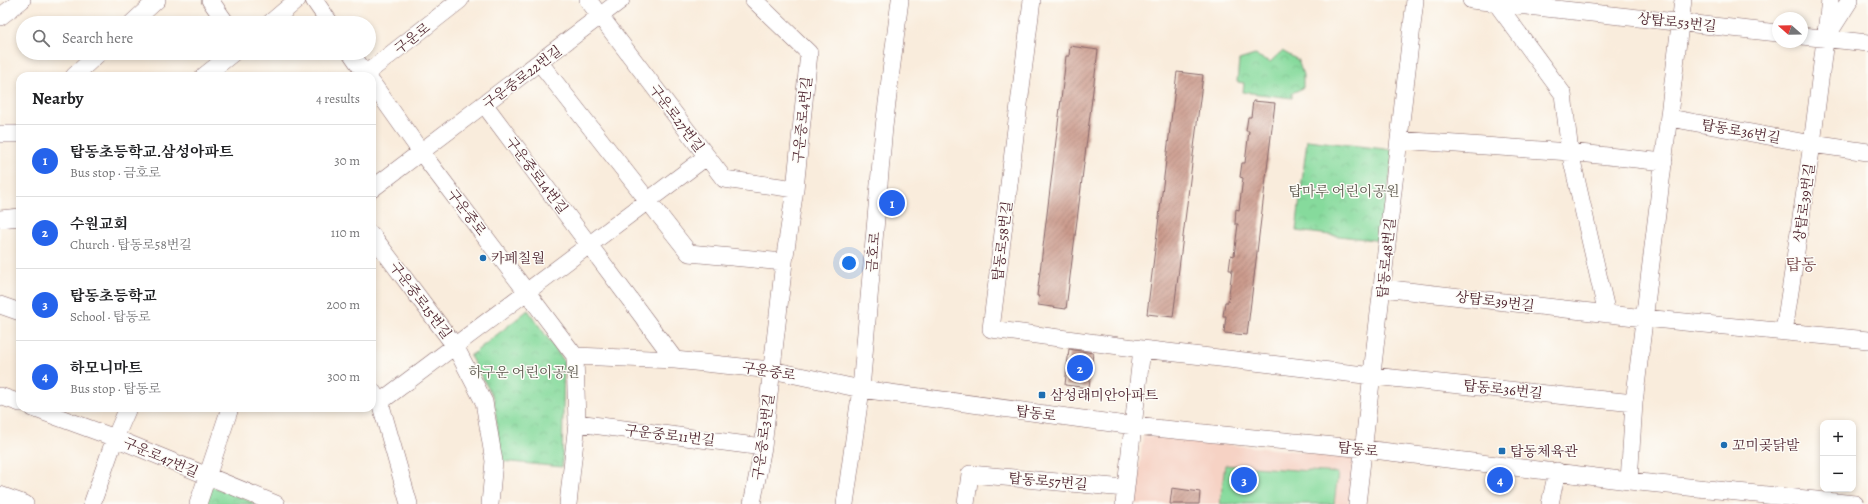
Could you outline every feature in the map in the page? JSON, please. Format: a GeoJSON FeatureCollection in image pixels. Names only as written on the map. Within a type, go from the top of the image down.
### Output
{"type":"FeatureCollection","features":[{"type":"Feature","properties":{"kind":"street"},"geometry":{"type":"LineString","coordinates":[[0,17],[22,0]]}},
{"type":"Feature","properties":{"kind":"street"},"geometry":{"type":"LineString","coordinates":[[140,16],[157,0]]}},
{"type":"Feature","properties":{"kind":"street"},"geometry":{"type":"LineString","coordinates":[[210,0],[221,16]]}},
{"type":"Feature","properties":{"kind":"street"},"geometry":{"type":"LineString","coordinates":[[278,16],[297,0]]}},
{"type":"Feature","properties":{"kind":"street"},"geometry":{"type":"LineString","coordinates":[[314,0],[325,16]]}},
{"type":"Feature","properties":{"kind":"street","name":"구운로"},"geometry":{"type":"LineString","coordinates":[[373,72],[460,0]]}},
{"type":"Feature","properties":{"kind":"street","name":"구운로27번길"},"geometry":{"type":"LineString","coordinates":[[588,0],[724,179],[795,189]]}},
{"type":"Feature","properties":{"kind":"street","name":"구운중로22번길"},"geometry":{"type":"LineString","coordinates":[[376,186],[601,17],[621,0]]}},
{"type":"Feature","properties":{"kind":"street","name":"구운중로4번길"},"geometry":{"type":"LineString","coordinates":[[754,0],[809,53],[795,189],[784,262],[772,370]]}},
{"type":"Feature","properties":{"kind":"street","name":"금호로"},"geometry":{"type":"LineString","coordinates":[[845,504],[861,389],[884,127],[900,0]]}},
{"type":"Feature","properties":{"kind":"street","name":"탑동로58번길"},"geometry":{"type":"LineString","coordinates":[[1032,0],[990,329],[1142,349],[1373,376]]}},
{"type":"Feature","properties":{"kind":"street","name":"탑동로48번길"},"geometry":{"type":"LineString","coordinates":[[1357,504],[1373,376],[1415,0]]}},
{"type":"Feature","properties":{"kind":"street","name":"상탑로53번길"},"geometry":{"type":"LineString","coordinates":[[1471,0],[1552,4],[1680,23],[1772,32]]}},
{"type":"Feature","properties":{"kind":"street"},"geometry":{"type":"LineString","coordinates":[[1628,481],[1634,403],[1670,118],[1683,0]]}},
{"type":"Feature","properties":{"kind":"street"},"geometry":{"type":"LineString","coordinates":[[1812,144],[1830,0]]}},
{"type":"Feature","properties":{"kind":"street"},"geometry":{"type":"LineString","coordinates":[[1826,39],[1850,0]]}},
{"type":"Feature","properties":{"kind":"street"},"geometry":{"type":"LineString","coordinates":[[1494,1],[1562,94],[1570,152],[1607,314]]}},
{"type":"Feature","properties":{"kind":"street"},"geometry":{"type":"LineString","coordinates":[[1808,37],[1868,43]]}},
{"type":"Feature","properties":{"kind":"street"},"geometry":{"type":"LineString","coordinates":[[78,72],[91,60]]}},
{"type":"Feature","properties":{"kind":"street"},"geometry":{"type":"LineString","coordinates":[[209,72],[224,60]]}},
{"type":"Feature","properties":{"kind":"street","name":"구운중로"},"geometry":{"type":"LineString","coordinates":[[356,60],[364,72]]}},
{"type":"Feature","properties":{"kind":"street"},"geometry":{"type":"LineString","coordinates":[[540,63],[689,253],[784,262]]}},
{"type":"Feature","properties":{"kind":"street","name":"구운중로"},"geometry":{"type":"LineString","coordinates":[[376,90],[421,152],[575,356],[676,360],[772,370],[861,389]]}},
{"type":"Feature","properties":{"kind":"street","name":"구운중로14번길"},"geometry":{"type":"LineString","coordinates":[[484,104],[589,245]]}},
{"type":"Feature","properties":{"kind":"street","name":"탑동로36번길"},"geometry":{"type":"LineString","coordinates":[[1670,118],[1812,144],[1868,152]]}},
{"type":"Feature","properties":{"kind":"street"},"geometry":{"type":"LineString","coordinates":[[0,134],[16,134]]}},
{"type":"Feature","properties":{"kind":"street"},"geometry":{"type":"LineString","coordinates":[[1399,140],[1570,152],[1664,162]]}},
{"type":"Feature","properties":{"kind":"street","name":"상탑로39번길"},"geometry":{"type":"LineString","coordinates":[[1784,332],[1812,144]]}},
{"type":"Feature","properties":{"kind":"street"},"geometry":{"type":"LineString","coordinates":[[527,292],[706,157]]}},
{"type":"Feature","properties":{"kind":"street"},"geometry":{"type":"LineString","coordinates":[[0,218],[16,217]]}},
{"type":"Feature","properties":{"kind":"street","name":"구운중로15번길"},"geometry":{"type":"LineString","coordinates":[[376,240],[455,346]]}},
{"type":"Feature","properties":{"kind":"street"},"geometry":{"type":"LineString","coordinates":[[589,245],[676,360]]}},
{"type":"Feature","properties":{"kind":"street","name":"상탑로39번길"},"geometry":{"type":"LineString","coordinates":[[1382,288],[1644,318],[1868,340]]}},
{"type":"Feature","properties":{"kind":"street","name":"구운중로15번길"},"geometry":{"type":"LineString","coordinates":[[376,397],[455,346],[527,292]]}},
{"type":"Feature","properties":{"kind":"street"},"geometry":{"type":"LineString","coordinates":[[0,305],[16,311]]}},
{"type":"Feature","properties":{"kind":"street"},"geometry":{"type":"LineString","coordinates":[[455,346],[484,402],[494,461],[490,504]]}},
{"type":"Feature","properties":{"kind":"street"},"geometry":{"type":"LineString","coordinates":[[1134,426],[1142,349]]}},
{"type":"Feature","properties":{"kind":"street"},"geometry":{"type":"LineString","coordinates":[[568,504],[577,423],[575,356]]}},
{"type":"Feature","properties":{"kind":"street","name":"구운중로3번길"},"geometry":{"type":"LineString","coordinates":[[752,504],[763,447],[772,370]]}},
{"type":"Feature","properties":{"kind":"street","name":"탑동로36번길"},"geometry":{"type":"LineString","coordinates":[[1373,376],[1634,403]]}},
{"type":"Feature","properties":{"kind":"street","name":"탑동로"},"geometry":{"type":"LineString","coordinates":[[861,389],[1134,426],[1557,471],[1771,500],[1855,504]]}},
{"type":"Feature","properties":{"kind":"street"},"geometry":{"type":"LineString","coordinates":[[0,396],[16,402]]}},
{"type":"Feature","properties":{"kind":"street"},"geometry":{"type":"LineString","coordinates":[[376,397],[408,504]]}},
{"type":"Feature","properties":{"kind":"street","name":"구운로47번길"},"geometry":{"type":"LineString","coordinates":[[44,412],[115,438],[276,504]]}},
{"type":"Feature","properties":{"kind":"street","name":"구운로47번길"},"geometry":{"type":"LineString","coordinates":[[92,504],[115,438],[126,412]]}},
{"type":"Feature","properties":{"kind":"street"},"geometry":{"type":"LineString","coordinates":[[198,504],[229,412]]}},
{"type":"Feature","properties":{"kind":"street","name":"구운중로11번길"},"geometry":{"type":"LineString","coordinates":[[577,423],[763,447]]}},
{"type":"Feature","properties":{"kind":"street","name":"탑동로57번길"},"geometry":{"type":"LineString","coordinates":[[966,504],[970,474],[1124,496],[1134,426]]}},
{"type":"Feature","properties":{"kind":"street"},"geometry":{"type":"LineString","coordinates":[[1550,504],[1557,471]]}},
{"type":"Feature","properties":{"kind":"street"},"geometry":{"type":"LineString","coordinates":[[0,495],[25,504]]}},
{"type":"Feature","properties":{"kind":"shaded area"},"geometry":{"type":"Polygon","coordinates":[[[1143,436],[1354,457],[1348,504],[1135,504],[1143,436]]]}},
{"type":"Feature","properties":{"kind":"green space"},"geometry":{"type":"Polygon","coordinates":[[[1282,51],[1298,60],[1303,75],[1303,88],[1292,93],[1292,98],[1243,92],[1244,83],[1237,82],[1239,60],[1255,55],[1270,62],[1282,51]]]}},
{"type":"Feature","properties":{"kind":"green space","name":"탑마루 어린이공원"},"geometry":{"type":"Polygon","coordinates":[[[1307,140],[1393,150],[1382,241],[1296,231],[1307,140]]]}},
{"type":"Feature","properties":{"kind":"green space","name":"하구운 어린이공원"},"geometry":{"type":"Polygon","coordinates":[[[528,310],[564,361],[562,467],[501,461],[494,399],[470,356],[528,310]]]}},
{"type":"Feature","properties":{"kind":"green space"},"geometry":{"type":"Polygon","coordinates":[[[1225,465],[1338,473],[1334,504],[1220,504],[1225,465]]]}},
{"type":"Feature","properties":{"kind":"green space"},"geometry":{"type":"Polygon","coordinates":[[[211,486],[257,504],[205,504],[211,486]]]}},
{"type":"Feature","properties":{"kind":"building"},"geometry":{"type":"Polygon","coordinates":[[[1070,46],[1098,50],[1066,309],[1038,305],[1039,296],[1037,296],[1066,56],[1069,56],[1070,46]]]}},
{"type":"Feature","properties":{"kind":"building"},"geometry":{"type":"Polygon","coordinates":[[[1177,72],[1203,75],[1173,317],[1147,314],[1177,72]]]}},
{"type":"Feature","properties":{"kind":"building"},"geometry":{"type":"Polygon","coordinates":[[[1253,101],[1275,103],[1247,335],[1224,333],[1226,316],[1223,316],[1225,302],[1228,302],[1232,270],[1229,270],[1231,255],[1234,256],[1238,224],[1235,224],[1236,209],[1239,210],[1243,178],[1240,177],[1242,163],[1245,163],[1249,131],[1246,131],[1248,117],[1251,117],[1253,101]]]}},
{"type":"Feature","properties":{"kind":"building"},"geometry":{"type":"Polygon","coordinates":[[[1069,349],[1093,353],[1089,388],[1065,385],[1069,349]]]}},
{"type":"Feature","properties":{"kind":"building"},"geometry":{"type":"Polygon","coordinates":[[[1172,488],[1200,492],[1199,504],[1170,504],[1172,488]]]}},
{"type":"Feature","properties":{"kind":"place","name":"탑동초등학교.삼성아파트"},"geometry":{"type":"Point","coordinates":[892,203]}},
{"type":"Feature","properties":{"kind":"place","name":"카페칠월"},"geometry":{"type":"Point","coordinates":[483,258]}},
{"type":"Feature","properties":{"kind":"place","name":"수원교회"},"geometry":{"type":"Point","coordinates":[1080,368]}},
{"type":"Feature","properties":{"kind":"place","name":"삼성래미안아파트"},"geometry":{"type":"Point","coordinates":[1042,395]}},
{"type":"Feature","properties":{"kind":"place","name":"꼬미곶닭발"},"geometry":{"type":"Point","coordinates":[1724,445]}},
{"type":"Feature","properties":{"kind":"place","name":"탑동체육관"},"geometry":{"type":"Point","coordinates":[1502,451]}},
{"type":"Feature","properties":{"kind":"place","name":"탑동초등학교"},"geometry":{"type":"Point","coordinates":[1244,480]}},
{"type":"Feature","properties":{"kind":"place","name":"하모니마트"},"geometry":{"type":"Point","coordinates":[1500,480]}},
{"type":"Feature","properties":{"kind":"district","name":"탑동"},"geometry":{"type":"Point","coordinates":[1801,264]}}]}
